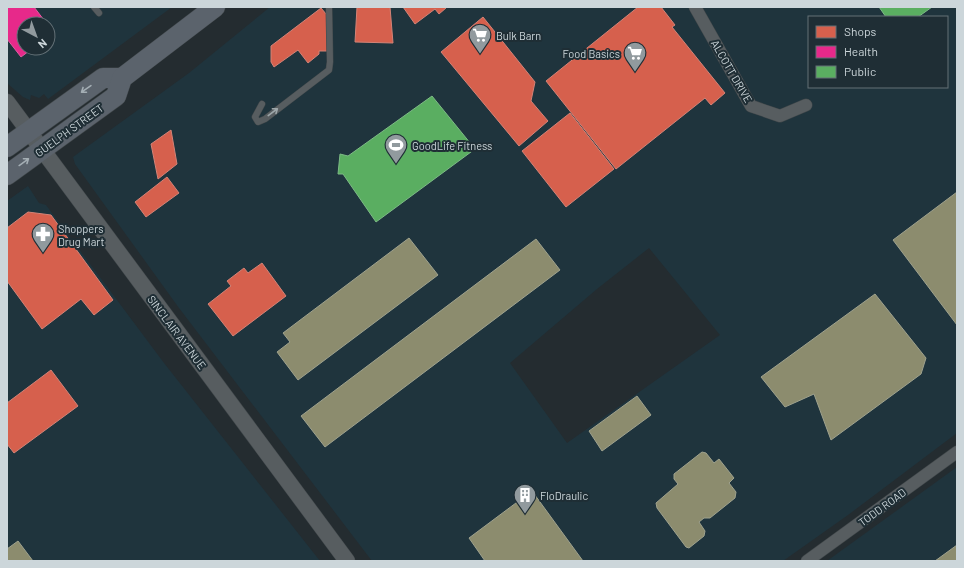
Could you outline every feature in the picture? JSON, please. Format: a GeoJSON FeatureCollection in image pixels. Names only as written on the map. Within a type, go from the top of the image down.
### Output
{"type":"FeatureCollection","features":[{"type":"Feature","properties":{"kind":"main road"},"geometry":{"type":"LineString","coordinates":[[122,78],[215,7]]}},
{"type":"Feature","properties":{"kind":"main road","name":"GUELPH STREET"},"geometry":{"type":"LineString","coordinates":[[7,147],[27,131],[103,78],[122,78],[116,96],[7,175]]}},
{"type":"Feature","properties":{"kind":"street","name":"ALCOTT DRIVE"},"geometry":{"type":"LineString","coordinates":[[695,7],[751,106],[780,116],[806,105]]}},
{"type":"Feature","properties":{"kind":"street","name":"SINCLAIR AVENUE"},"geometry":{"type":"LineString","coordinates":[[7,102],[347,561]]}},
{"type":"Feature","properties":{"kind":"street","name":"TODD ROAD"},"geometry":{"type":"LineString","coordinates":[[807,561],[957,452]]}},
{"type":"Feature","properties":{"kind":"lane"},"geometry":{"type":"LineString","coordinates":[[94,7],[99,13]]}},
{"type":"Feature","properties":{"kind":"lane"},"geometry":{"type":"LineString","coordinates":[[262,104],[255,117],[258,122],[265,119],[329,70],[329,7]]}},
{"type":"Feature","properties":{"kind":"shaded area"},"geometry":{"type":"Polygon","coordinates":[[[7,7],[172,7],[48,99],[44,94],[39,98],[31,95],[30,100],[23,97],[7,83],[7,7]]]}},
{"type":"Feature","properties":{"kind":"shaded area"},"geometry":{"type":"Polygon","coordinates":[[[270,7],[957,7],[957,433],[848,515],[783,561],[372,561],[179,308],[75,164],[73,157],[189,73],[270,7]],[[649,248],[597,289],[510,363],[567,443],[720,335],[649,248]]]}},
{"type":"Feature","properties":{"kind":"shaded area"},"geometry":{"type":"Polygon","coordinates":[[[28,186],[39,203],[46,205],[164,363],[320,561],[7,561],[7,201],[28,186]]]}},
{"type":"Feature","properties":{"kind":"shaded area"},"geometry":{"type":"Polygon","coordinates":[[[957,467],[957,561],[827,561],[957,467]]]}},
{"type":"Feature","properties":{"kind":"building: Shops"},"geometry":{"type":"Polygon","coordinates":[[[357,7],[390,7],[393,43],[355,42],[357,7]]]}},
{"type":"Feature","properties":{"kind":"building: Shops"},"geometry":{"type":"Polygon","coordinates":[[[403,7],[446,8],[439,14],[435,9],[415,24],[403,7]]]}},
{"type":"Feature","properties":{"kind":"building: Shops"},"geometry":{"type":"Polygon","coordinates":[[[638,7],[661,7],[675,25],[672,27],[725,93],[711,105],[705,98],[616,169],[546,81],[638,7]]]}},
{"type":"Feature","properties":{"kind":"building: Shops"},"geometry":{"type":"Polygon","coordinates":[[[321,8],[327,15],[328,51],[319,51],[319,54],[308,63],[298,50],[274,67],[271,62],[271,46],[321,8]]]}},
{"type":"Feature","properties":{"kind":"building: Shops"},"geometry":{"type":"Polygon","coordinates":[[[483,17],[535,82],[531,101],[548,121],[519,146],[441,52],[483,17]]]}},
{"type":"Feature","properties":{"kind":"building: Shops"},"geometry":{"type":"Polygon","coordinates":[[[570,113],[614,169],[566,207],[522,151],[570,113]]]}},
{"type":"Feature","properties":{"kind":"building: Shops"},"geometry":{"type":"Polygon","coordinates":[[[171,130],[177,164],[158,179],[151,144],[171,130]]]}},
{"type":"Feature","properties":{"kind":"building: Shops"},"geometry":{"type":"Polygon","coordinates":[[[167,177],[179,193],[146,217],[135,202],[167,177]]]}},
{"type":"Feature","properties":{"kind":"building: Shops","name":"Shoppers Drug Mart"},"geometry":{"type":"Polygon","coordinates":[[[28,212],[51,215],[113,300],[94,315],[81,299],[42,329],[7,281],[7,228],[28,212]]]}},
{"type":"Feature","properties":{"kind":"building: Shops"},"geometry":{"type":"Polygon","coordinates":[[[262,263],[286,296],[233,336],[208,304],[231,286],[227,281],[244,268],[248,273],[262,263]]]}},
{"type":"Feature","properties":{"kind":"building: Shops"},"geometry":{"type":"Polygon","coordinates":[[[51,370],[78,406],[14,453],[7,444],[7,403],[51,370]]]}},
{"type":"Feature","properties":{"kind":"building: Health"},"geometry":{"type":"Polygon","coordinates":[[[7,7],[34,7],[41,16],[16,16],[16,51],[7,39],[7,7]]]}},
{"type":"Feature","properties":{"kind":"building: Public"},"geometry":{"type":"Polygon","coordinates":[[[879,7],[932,7],[919,16],[885,16],[879,7]]]}},
{"type":"Feature","properties":{"kind":"building: Public","name":"GoodLife Fitness"},"geometry":{"type":"Polygon","coordinates":[[[432,96],[475,149],[376,222],[343,174],[338,174],[340,154],[348,156],[432,96]]]}},
{"type":"Feature","properties":{"kind":"building: Industry"},"geometry":{"type":"Polygon","coordinates":[[[957,192],[957,325],[893,240],[957,192]]]}},
{"type":"Feature","properties":{"kind":"building: Industry"},"geometry":{"type":"Polygon","coordinates":[[[409,238],[438,275],[298,380],[277,352],[290,342],[283,333],[409,238]]]}},
{"type":"Feature","properties":{"kind":"building: Industry"},"geometry":{"type":"Polygon","coordinates":[[[536,239],[560,270],[325,447],[301,416],[536,239]]]}},
{"type":"Feature","properties":{"kind":"building: Industry"},"geometry":{"type":"Polygon","coordinates":[[[875,294],[926,358],[921,374],[831,440],[814,394],[785,407],[761,377],[875,294]]]}},
{"type":"Feature","properties":{"kind":"building: Industry"},"geometry":{"type":"Polygon","coordinates":[[[637,396],[651,415],[602,451],[589,431],[637,396]]]}},
{"type":"Feature","properties":{"kind":"building: Industry"},"geometry":{"type":"Polygon","coordinates":[[[702,452],[706,453],[714,463],[719,459],[734,478],[729,483],[736,492],[735,498],[710,518],[704,518],[699,522],[705,531],[704,536],[689,548],[686,547],[657,508],[656,503],[678,484],[674,479],[674,474],[702,452]]]}},
{"type":"Feature","properties":{"kind":"building: Industry","name":"FloDraulic"},"geometry":{"type":"Polygon","coordinates":[[[532,491],[583,561],[485,561],[469,538],[532,491]]]}},
{"type":"Feature","properties":{"kind":"building: Industry"},"geometry":{"type":"Polygon","coordinates":[[[18,541],[33,561],[7,561],[7,549],[18,541]]]}},
{"type":"Feature","properties":{"kind":"building: Industry"},"geometry":{"type":"Polygon","coordinates":[[[957,545],[957,561],[935,561],[957,545]]]}},
{"type":"Feature","properties":{"kind":"place","name":"Bulk Barn"},"geometry":{"type":"Point","coordinates":[480,54]}},
{"type":"Feature","properties":{"kind":"place","name":"Food Basics"},"geometry":{"type":"Point","coordinates":[635,72]}},
{"type":"Feature","properties":{"kind":"place","name":"GoodLife Fitness"},"geometry":{"type":"Point","coordinates":[396,164]}},
{"type":"Feature","properties":{"kind":"place","name":"Shoppers Drug Mart"},"geometry":{"type":"Point","coordinates":[43,254]}},
{"type":"Feature","properties":{"kind":"place","name":"FloDraulic"},"geometry":{"type":"Point","coordinates":[525,514]}}]}
